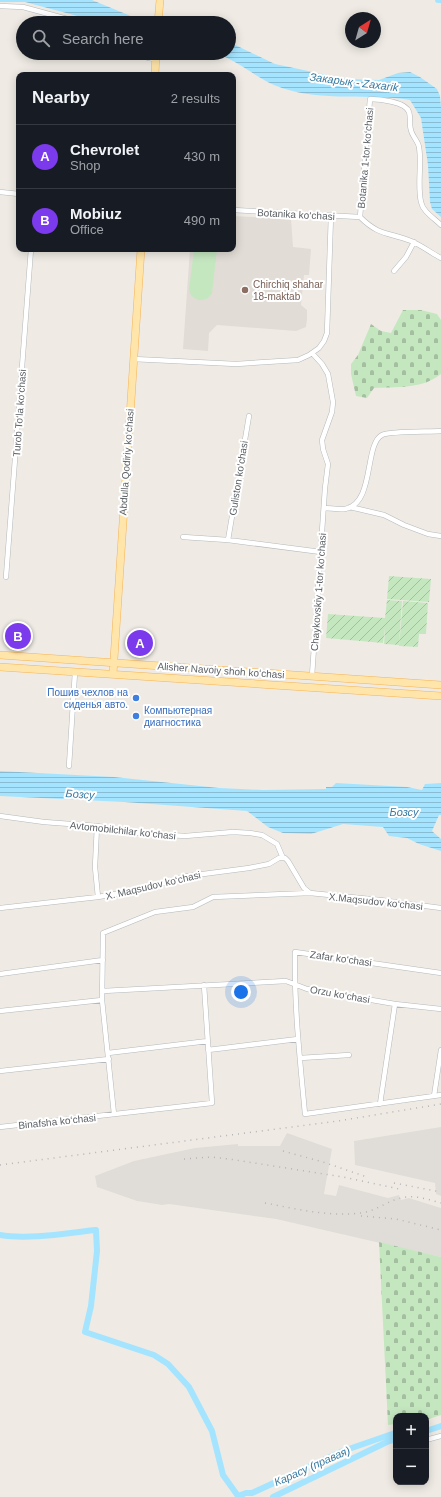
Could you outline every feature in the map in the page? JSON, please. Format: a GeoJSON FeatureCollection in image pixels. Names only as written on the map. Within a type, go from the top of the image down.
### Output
{"type":"FeatureCollection","features":[{"type":"Feature","properties":{"kind":"main road"},"geometry":{"type":"LineString","coordinates":[[159,16],[160,0]]}},
{"type":"Feature","properties":{"kind":"main road"},"geometry":{"type":"LineString","coordinates":[[155,72],[156,60]]}},
{"type":"Feature","properties":{"kind":"main road","name":"Abdulla Qodiriy ko‘chasi"},"geometry":{"type":"LineString","coordinates":[[112,674],[140,252]]}},
{"type":"Feature","properties":{"kind":"main road","name":"Alisher Navoiy shoh koʻchasi"},"geometry":{"type":"LineString","coordinates":[[0,655],[441,685]]}},
{"type":"Feature","properties":{"kind":"main road","name":"Alisher Navoiy shoh koʻchasi"},"geometry":{"type":"LineString","coordinates":[[0,667],[441,696]]}},
{"type":"Feature","properties":{"kind":"street"},"geometry":{"type":"LineString","coordinates":[[0,6],[23,7],[56,16]]}},
{"type":"Feature","properties":{"kind":"street","name":"Botanika 1-tor ko‘chasi"},"geometry":{"type":"LineString","coordinates":[[360,217],[370,99],[396,103],[403,105],[409,110],[411,119],[410,130],[419,146],[421,202],[425,211],[441,225]]}},
{"type":"Feature","properties":{"kind":"street"},"geometry":{"type":"LineString","coordinates":[[0,192],[16,194]]}},
{"type":"Feature","properties":{"kind":"street","name":"Botanika ko‘chasi"},"geometry":{"type":"LineString","coordinates":[[236,210],[360,217]]}},
{"type":"Feature","properties":{"kind":"street"},"geometry":{"type":"LineString","coordinates":[[132,359],[236,364],[298,360],[312,353],[322,344],[327,333],[331,216]]}},
{"type":"Feature","properties":{"kind":"street"},"geometry":{"type":"LineString","coordinates":[[360,217],[377,231],[414,242],[441,258]]}},
{"type":"Feature","properties":{"kind":"street"},"geometry":{"type":"LineString","coordinates":[[394,271],[406,257],[414,242]]}},
{"type":"Feature","properties":{"kind":"street","name":"Turob To‘la ko‘chasi"},"geometry":{"type":"LineString","coordinates":[[6,577],[31,252]]}},
{"type":"Feature","properties":{"kind":"street","name":"Chaykovskiy 1-tor ko‘chasi"},"geometry":{"type":"LineString","coordinates":[[312,353],[322,364],[328,374],[333,402],[332,412],[322,440],[323,449],[328,464],[312,676]]}},
{"type":"Feature","properties":{"kind":"street","name":"Guliston ko‘chasi"},"geometry":{"type":"LineString","coordinates":[[228,540],[249,416]]}},
{"type":"Feature","properties":{"kind":"street"},"geometry":{"type":"LineString","coordinates":[[350,507],[363,492],[374,444],[379,437],[386,434],[441,432]]}},
{"type":"Feature","properties":{"kind":"street"},"geometry":{"type":"LineString","coordinates":[[324,508],[343,509],[350,507],[384,515],[404,525],[428,534],[441,536]]}},
{"type":"Feature","properties":{"kind":"street"},"geometry":{"type":"LineString","coordinates":[[183,537],[228,540],[321,552]]}},
{"type":"Feature","properties":{"kind":"street"},"geometry":{"type":"LineString","coordinates":[[69,766],[75,672]]}},
{"type":"Feature","properties":{"kind":"street","name":"Avtomobilchilar ko‘chasi"},"geometry":{"type":"LineString","coordinates":[[0,816],[44,822],[97,826],[139,833],[185,836],[233,832],[250,833],[262,835],[277,844],[283,858]]}},
{"type":"Feature","properties":{"kind":"street"},"geometry":{"type":"LineString","coordinates":[[97,826],[95,867],[98,898]]}},
{"type":"Feature","properties":{"kind":"street","name":"X. Maqsudov ko‘chasi"},"geometry":{"type":"LineString","coordinates":[[0,908],[98,898],[138,890],[188,876],[269,864],[279,858],[283,858]]}},
{"type":"Feature","properties":{"kind":"street"},"geometry":{"type":"LineString","coordinates":[[283,858],[288,861],[304,888],[310,894]]}},
{"type":"Feature","properties":{"kind":"street","name":"X.Maqsudov ko‘chasi"},"geometry":{"type":"LineString","coordinates":[[103,960],[103,933],[155,912],[193,907],[213,897],[310,894],[380,900],[441,908]]}},
{"type":"Feature","properties":{"kind":"street","name":"Zafar ko‘chasi"},"geometry":{"type":"LineString","coordinates":[[294,983],[295,952],[441,972]]}},
{"type":"Feature","properties":{"kind":"street"},"geometry":{"type":"LineString","coordinates":[[0,974],[103,960],[102,1000],[114,1114],[212,1103],[204,985]]}},
{"type":"Feature","properties":{"kind":"street"},"geometry":{"type":"LineString","coordinates":[[103,991],[286,981],[294,983]]}},
{"type":"Feature","properties":{"kind":"street","name":"Orzu ko‘chasi"},"geometry":{"type":"LineString","coordinates":[[380,1104],[305,1114],[294,983],[307,989],[395,1004],[441,1009]]}},
{"type":"Feature","properties":{"kind":"street"},"geometry":{"type":"LineString","coordinates":[[0,1011],[102,1000]]}},
{"type":"Feature","properties":{"kind":"street"},"geometry":{"type":"LineString","coordinates":[[395,1004],[380,1104],[441,1095]]}},
{"type":"Feature","properties":{"kind":"street"},"geometry":{"type":"LineString","coordinates":[[208,1050],[298,1039]]}},
{"type":"Feature","properties":{"kind":"street"},"geometry":{"type":"LineString","coordinates":[[0,1071],[208,1041]]}},
{"type":"Feature","properties":{"kind":"street"},"geometry":{"type":"LineString","coordinates":[[434,1096],[441,1050]]}},
{"type":"Feature","properties":{"kind":"street"},"geometry":{"type":"LineString","coordinates":[[300,1058],[349,1055]]}},
{"type":"Feature","properties":{"kind":"street","name":"Binafsha ko‘chasi"},"geometry":{"type":"LineString","coordinates":[[0,1127],[114,1114]]}},
{"type":"Feature","properties":{"kind":"street"},"geometry":{"type":"LineString","coordinates":[[429,1439],[441,1436]]}},
{"type":"Feature","properties":{"kind":"shaded area","name":"Chirchiq shahar 18-maktab"},"geometry":{"type":"Polygon","coordinates":[[[236,216],[291,219],[293,247],[311,249],[309,275],[304,275],[301,305],[307,310],[306,327],[296,331],[217,325],[209,333],[208,351],[183,349],[190,252],[236,252],[236,216]]]}},
{"type":"Feature","properties":{"kind":"shaded area"},"geometry":{"type":"Polygon","coordinates":[[[441,1127],[441,1196],[436,1194],[435,1183],[355,1165],[354,1141],[441,1127]]]}},
{"type":"Feature","properties":{"kind":"shaded area"},"geometry":{"type":"Polygon","coordinates":[[[287,1133],[332,1149],[324,1194],[336,1196],[339,1185],[388,1198],[399,1195],[401,1200],[409,1198],[441,1208],[441,1257],[276,1219],[137,1201],[97,1187],[95,1176],[134,1161],[195,1148],[238,1144],[238,1146],[280,1146],[287,1133]]]}},
{"type":"Feature","properties":{"kind":"green space"},"geometry":{"type":"Polygon","coordinates":[[[194,252],[217,252],[212,293],[206,299],[199,300],[193,297],[189,290],[194,252]]]}},
{"type":"Feature","properties":{"kind":"green space"},"geometry":{"type":"Polygon","coordinates":[[[403,310],[421,310],[437,314],[441,320],[441,374],[434,379],[418,385],[374,388],[367,398],[356,396],[351,374],[351,364],[358,355],[371,324],[381,331],[391,333],[403,310]]]}},
{"type":"Feature","properties":{"kind":"green space"},"geometry":{"type":"Polygon","coordinates":[[[389,576],[431,579],[429,602],[387,599],[389,576]]]}},
{"type":"Feature","properties":{"kind":"green space"},"geometry":{"type":"Polygon","coordinates":[[[387,600],[402,601],[399,645],[384,644],[385,628],[383,643],[326,638],[328,614],[385,618],[387,600]]]}},
{"type":"Feature","properties":{"kind":"green space"},"geometry":{"type":"Polygon","coordinates":[[[403,601],[428,603],[426,634],[419,634],[418,647],[399,646],[403,601]]]}},
{"type":"Feature","properties":{"kind":"green space"},"geometry":{"type":"Polygon","coordinates":[[[379,1242],[441,1257],[441,1415],[429,1419],[429,1413],[393,1413],[393,1424],[388,1425],[379,1242]]]}},
{"type":"Feature","properties":{"kind":"water"},"geometry":{"type":"Polygon","coordinates":[[[0,0],[92,0],[131,16],[78,16],[25,2],[0,2],[0,0]]]}},
{"type":"Feature","properties":{"kind":"water","name":"Закарық - Zaxarik"},"geometry":{"type":"Polygon","coordinates":[[[236,45],[275,64],[346,79],[379,80],[398,73],[410,72],[437,89],[440,96],[441,107],[441,217],[432,209],[430,202],[428,165],[421,118],[410,100],[378,97],[313,95],[282,88],[264,80],[231,60],[236,60],[236,45]]]}},
{"type":"Feature","properties":{"kind":"water","name":"Бозсу"},"geometry":{"type":"Polygon","coordinates":[[[0,771],[114,777],[219,788],[263,790],[326,789],[326,787],[332,787],[336,783],[407,787],[422,790],[425,784],[441,783],[441,815],[439,815],[432,831],[441,839],[441,851],[419,844],[407,838],[389,836],[383,827],[343,824],[311,834],[283,833],[268,827],[247,811],[124,802],[0,796],[0,771]]]}},
{"type":"Feature","properties":{"kind":"waterway","name":"Карасу (правая)"},"geometry":{"type":"LineString","coordinates":[[0,1235],[23,1237],[96,1230],[97,1251],[91,1306],[85,1332],[154,1355],[168,1364],[189,1387],[212,1431],[223,1475],[238,1496],[246,1493],[252,1493],[343,1451],[393,1434]]}},
{"type":"Feature","properties":{"kind":"waterway","name":"Карасу (правая)"},"geometry":{"type":"LineString","coordinates":[[429,1430],[441,1426]]}},
{"type":"Feature","properties":{"kind":"waterway","name":"Карасу (правая)"},"geometry":{"type":"LineString","coordinates":[[273,1497],[393,1440]]}},
{"type":"Feature","properties":{"kind":"railway"},"geometry":{"type":"LineString","coordinates":[[0,1165],[338,1121],[441,1104]]}},
{"type":"Feature","properties":{"kind":"railway"},"geometry":{"type":"LineString","coordinates":[[283,1151],[323,1162],[367,1177]]}},
{"type":"Feature","properties":{"kind":"railway"},"geometry":{"type":"LineString","coordinates":[[184,1159],[211,1157],[229,1159],[343,1177],[399,1189]]}},
{"type":"Feature","properties":{"kind":"railway"},"geometry":{"type":"LineString","coordinates":[[394,1183],[441,1192]]}},
{"type":"Feature","properties":{"kind":"railway"},"geometry":{"type":"LineString","coordinates":[[265,1203],[313,1212],[337,1214],[367,1212],[395,1200],[407,1197],[420,1198],[441,1203]]}},
{"type":"Feature","properties":{"kind":"railway"},"geometry":{"type":"LineString","coordinates":[[361,1216],[396,1219],[441,1230]]}},
{"type":"Feature","properties":{"kind":"place","name":"Chirchiq shahar 18-maktab"},"geometry":{"type":"Point","coordinates":[245,290]}},
{"type":"Feature","properties":{"kind":"place","name":"Mobiuz"},"geometry":{"type":"Point","coordinates":[18,636]}},
{"type":"Feature","properties":{"kind":"place","name":"Chevrolet"},"geometry":{"type":"Point","coordinates":[140,643]}},
{"type":"Feature","properties":{"kind":"place","name":"Пошив чехлов на сиденья авто."},"geometry":{"type":"Point","coordinates":[136,698]}},
{"type":"Feature","properties":{"kind":"place","name":"Компьютерная диагностика"},"geometry":{"type":"Point","coordinates":[136,716]}}]}
